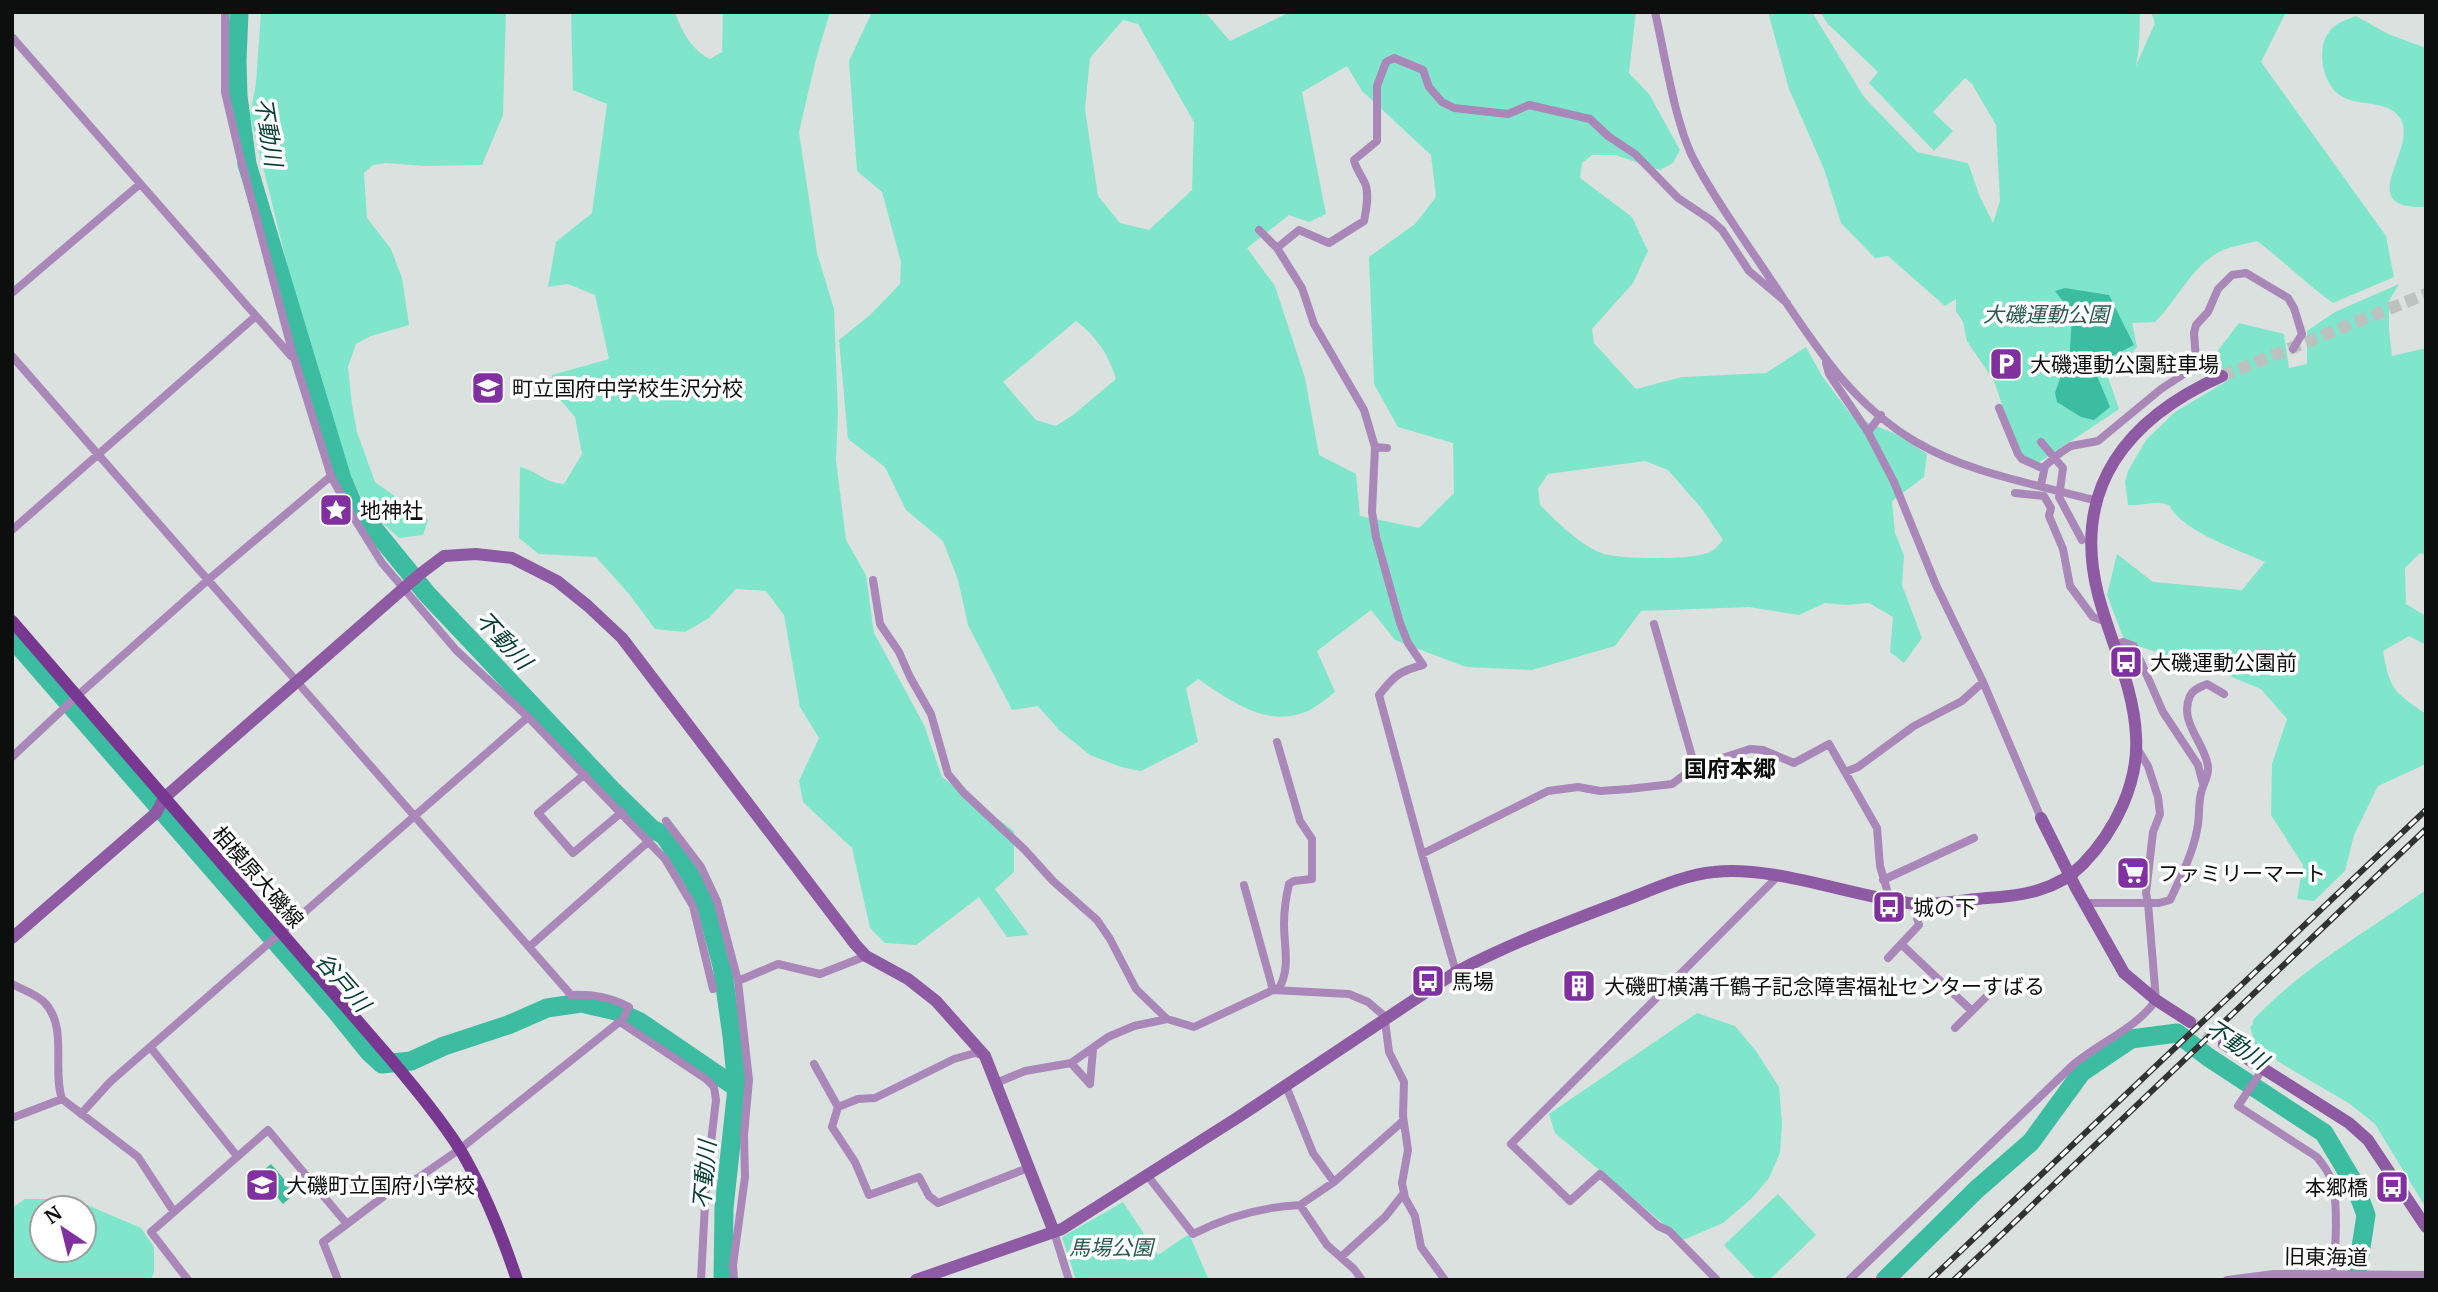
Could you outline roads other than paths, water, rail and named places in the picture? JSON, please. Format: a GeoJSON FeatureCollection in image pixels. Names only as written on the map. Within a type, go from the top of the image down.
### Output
{"type":"FeatureCollection","features":[{"type":"Feature","properties":{"kind":"main road","name":"相模原大磯線"},"geometry":{"type":"LineString","coordinates":[[12,621],[72,701],[160,804],[277,937],[398,1068],[460,1149],[488,1203],[517,1280]]}},
{"type":"Feature","properties":{"kind":"street"},"geometry":{"type":"LineString","coordinates":[[225,12],[225,92],[296,361],[331,476],[364,536],[456,650],[528,716],[665,859],[693,905],[713,989]]}},
{"type":"Feature","properties":{"kind":"street"},"geometry":{"type":"LineString","coordinates":[[1655,12],[1682,126],[1692,155],[1733,224],[1826,361],[1852,390],[1916,442],[1952,459],[1989,472],[2097,501]]}},
{"type":"Feature","properties":{"kind":"street"},"geometry":{"type":"LineString","coordinates":[[12,37],[296,361]]}},
{"type":"Feature","properties":{"kind":"street"},"geometry":{"type":"LineString","coordinates":[[1277,247],[1299,230],[1314,239],[1329,243],[1364,221],[1368,205],[1366,185],[1354,160],[1377,141],[1377,86],[1386,62],[1394,58],[1423,70],[1429,87],[1442,103],[1454,108],[1508,114],[1529,105],[1590,120],[1635,154],[1678,198],[1722,230],[1749,271],[1787,303]]}},
{"type":"Feature","properties":{"kind":"street"},"geometry":{"type":"LineString","coordinates":[[12,293],[140,184]]}},
{"type":"Feature","properties":{"kind":"street"},"geometry":{"type":"LineString","coordinates":[[1259,230],[1277,247],[1302,288],[1314,324],[1364,410],[1375,447],[1372,512],[1376,537],[1400,623],[1408,642],[1423,665],[1406,669],[1394,676],[1379,695],[1457,972]]}},
{"type":"Feature","properties":{"kind":"street"},"geometry":{"type":"LineString","coordinates":[[2041,485],[2044,469],[2071,446],[2098,441],[2161,389],[2193,369],[2196,360],[2193,341],[2196,325],[2208,312],[2218,289],[2232,275],[2246,273],[2288,298],[2302,334],[2293,349]]}},
{"type":"Feature","properties":{"kind":"street"},"geometry":{"type":"LineString","coordinates":[[12,530],[257,316]]}},
{"type":"Feature","properties":{"kind":"street"},"geometry":{"type":"LineString","coordinates":[[12,356],[571,995],[592,994],[613,999],[629,1007],[621,1021],[460,1149],[418,1178],[392,1190],[323,1242],[338,1280]]}},
{"type":"Feature","properties":{"kind":"street"},"geometry":{"type":"LineString","coordinates":[[1826,361],[1829,374],[1868,432],[1894,482],[1936,585],[1983,682],[2041,818],[2070,876],[2124,973],[2156,1000],[2190,1022]]}},
{"type":"Feature","properties":{"kind":"street"},"geometry":{"type":"LineString","coordinates":[[916,1280],[1054,1232],[1286,1086],[1457,972],[1490,954],[1547,930],[1670,883],[1711,872],[1741,870],[1913,904],[2019,896],[2070,876],[2098,846],[2117,816],[2129,788],[2136,746],[2133,709],[2095,580],[2093,531],[2097,501],[2111,467],[2136,432],[2194,388],[2222,376]]}},
{"type":"Feature","properties":{"kind":"street"},"geometry":{"type":"LineString","coordinates":[[1999,408],[2018,454],[2044,469]]}},
{"type":"Feature","properties":{"kind":"street"},"geometry":{"type":"LineString","coordinates":[[1868,432],[1881,415]]}},
{"type":"Feature","properties":{"kind":"street"},"geometry":{"type":"LineString","coordinates":[[2041,442],[2063,468],[2059,497],[2082,540]]}},
{"type":"Feature","properties":{"kind":"street"},"geometry":{"type":"LineString","coordinates":[[1375,447],[1387,447]]}},
{"type":"Feature","properties":{"kind":"street"},"geometry":{"type":"LineString","coordinates":[[12,757],[209,579],[331,476]]}},
{"type":"Feature","properties":{"kind":"street"},"geometry":{"type":"LineString","coordinates":[[2015,492],[2044,496],[2051,508],[2049,516],[2063,549],[2070,586],[2093,617],[2107,622]]}},
{"type":"Feature","properties":{"kind":"street"},"geometry":{"type":"LineString","coordinates":[[12,938],[420,574],[444,556],[476,554],[512,558],[557,581],[622,638],[855,944],[866,956],[908,979],[936,1001],[985,1056],[1054,1232],[1069,1280]]}},
{"type":"Feature","properties":{"kind":"street"},"geometry":{"type":"LineString","coordinates":[[873,580],[880,624],[899,652],[909,677],[931,714],[948,774],[1053,881],[1097,920],[1136,989],[1167,1019],[1194,1027],[1276,990],[1285,980],[1284,923],[1289,884],[1312,879],[1312,839],[1300,821],[1278,742]]}},
{"type":"Feature","properties":{"kind":"street"},"geometry":{"type":"LineString","coordinates":[[1654,624],[1695,767]]}},
{"type":"Feature","properties":{"kind":"street"},"geometry":{"type":"LineString","coordinates":[[2114,646],[2123,642],[2134,646],[2164,712],[2198,765],[2203,784]]}},
{"type":"Feature","properties":{"kind":"street"},"geometry":{"type":"LineString","coordinates":[[1845,772],[1858,767],[1914,726],[1962,701],[1983,682]]}},
{"type":"Feature","properties":{"kind":"street"},"geometry":{"type":"LineString","coordinates":[[2085,903],[2160,903],[2170,900],[2197,832],[2203,784],[2208,774],[2208,764],[2191,729],[2188,708],[2190,696],[2196,689],[2207,684],[2224,694]]}},
{"type":"Feature","properties":{"kind":"street"},"geometry":{"type":"LineString","coordinates":[[81,1114],[110,1082],[528,716]]}},
{"type":"Feature","properties":{"kind":"street"},"geometry":{"type":"LineString","coordinates":[[1422,855],[1548,791],[1578,787],[1600,790],[1629,789],[1672,784],[1695,767],[1750,749],[1763,750],[1794,763],[1829,744],[1877,828],[1883,880],[1890,900]]}},
{"type":"Feature","properties":{"kind":"street"},"geometry":{"type":"LineString","coordinates":[[1849,1280],[2073,1065],[2098,1045],[2130,1027],[2156,1000],[2146,893],[2150,848],[2160,814],[2158,797],[2148,766],[2136,746]]}},
{"type":"Feature","properties":{"kind":"street"},"geometry":{"type":"LineString","coordinates":[[585,775],[538,813],[573,853],[622,812]]}},
{"type":"Feature","properties":{"kind":"street"},"geometry":{"type":"LineString","coordinates":[[666,821],[701,867],[718,901],[738,981],[749,1080],[744,1135],[745,1177],[733,1265],[734,1280]]}},
{"type":"Feature","properties":{"kind":"street"},"geometry":{"type":"LineString","coordinates":[[1883,880],[1974,838]]}},
{"type":"Feature","properties":{"kind":"street"},"geometry":{"type":"LineString","coordinates":[[529,947],[649,841]]}},
{"type":"Feature","properties":{"kind":"street"},"geometry":{"type":"LineString","coordinates":[[1717,1280],[1669,1231],[1658,1226],[1600,1174],[1570,1201],[1511,1144],[1777,877]]}},
{"type":"Feature","properties":{"kind":"street"},"geometry":{"type":"LineString","coordinates":[[1244,885],[1276,990]]}},
{"type":"Feature","properties":{"kind":"street"},"geometry":{"type":"LineString","coordinates":[[1888,958],[1919,925],[1913,904]]}},
{"type":"Feature","properties":{"kind":"street"},"geometry":{"type":"LineString","coordinates":[[1901,943],[1972,1011]]}},
{"type":"Feature","properties":{"kind":"street"},"geometry":{"type":"LineString","coordinates":[[738,981],[778,964],[820,974],[866,956]]}},
{"type":"Feature","properties":{"kind":"street"},"geometry":{"type":"LineString","coordinates":[[12,984],[45,1002],[53,1015],[56,1025],[58,1087],[62,1099],[138,1157],[174,1212]]}},
{"type":"Feature","properties":{"kind":"street"},"geometry":{"type":"LineString","coordinates":[[1276,990],[1349,994],[1368,1002],[1387,1020],[1389,1052],[1404,1082],[1404,1121],[1408,1150],[1402,1183],[1404,1193],[1415,1216],[1421,1247],[1445,1280]]}},
{"type":"Feature","properties":{"kind":"street"},"geometry":{"type":"LineString","coordinates":[[1955,1028],[1991,992]]}},
{"type":"Feature","properties":{"kind":"street"},"geometry":{"type":"LineString","coordinates":[[996,1083],[1025,1071],[1071,1063],[1108,1037],[1134,1026],[1167,1019]]}},
{"type":"Feature","properties":{"kind":"street"},"geometry":{"type":"LineString","coordinates":[[621,1021],[714,1087],[716,1100],[706,1184],[701,1280]]}},
{"type":"Feature","properties":{"kind":"street"},"geometry":{"type":"LineString","coordinates":[[2224,1044],[2261,1072],[2348,1123],[2368,1140],[2426,1227]]}},
{"type":"Feature","properties":{"kind":"street"},"geometry":{"type":"LineString","coordinates":[[151,1048],[237,1156]]}},
{"type":"Feature","properties":{"kind":"street"},"geometry":{"type":"LineString","coordinates":[[1071,1063],[1090,1084],[1093,1049]]}},
{"type":"Feature","properties":{"kind":"street"},"geometry":{"type":"LineString","coordinates":[[838,1107],[858,1099],[875,1098],[954,1059],[975,1053],[985,1056]]}},
{"type":"Feature","properties":{"kind":"street"},"geometry":{"type":"LineString","coordinates":[[814,1064],[838,1107],[832,1127],[855,1162],[869,1195],[919,1177],[929,1196],[939,1203],[1028,1168]]}},
{"type":"Feature","properties":{"kind":"street"},"geometry":{"type":"LineString","coordinates":[[2261,1072],[2238,1106],[2317,1157],[2326,1169],[2333,1184],[2335,1203],[2334,1276]]}},
{"type":"Feature","properties":{"kind":"street"},"geometry":{"type":"LineString","coordinates":[[1286,1086],[1313,1153],[1334,1182]]}},
{"type":"Feature","properties":{"kind":"street"},"geometry":{"type":"LineString","coordinates":[[12,1118],[62,1099]]}},
{"type":"Feature","properties":{"kind":"street"},"geometry":{"type":"LineString","coordinates":[[1147,1175],[1193,1234],[1213,1224],[1275,1206],[1300,1205],[1334,1182],[1404,1121]]}},
{"type":"Feature","properties":{"kind":"street"},"geometry":{"type":"LineString","coordinates":[[188,1280],[151,1232],[268,1130],[347,1224]]}},
{"type":"Feature","properties":{"kind":"street"},"geometry":{"type":"LineString","coordinates":[[1340,1257],[1385,1217],[1404,1193]]}},
{"type":"Feature","properties":{"kind":"street"},"geometry":{"type":"LineString","coordinates":[[1300,1205],[1327,1245],[1362,1280]]}},
{"type":"Feature","properties":{"kind":"street","name":"旧東海道"},"geometry":{"type":"LineString","coordinates":[[2227,1280],[2274,1274],[2426,1275]]}},
{"type":"Feature","properties":{"kind":"waterway","name":"不動川"},"geometry":{"type":"LineString","coordinates":[[239,12],[238,96],[247,164],[342,479],[352,502],[427,594],[612,790],[652,829],[664,835],[706,905],[722,966],[737,1088],[724,1208],[723,1280]]}},
{"type":"Feature","properties":{"kind":"waterway","name":"谷戸川"},"geometry":{"type":"LineString","coordinates":[[12,638],[382,1064],[411,1061],[547,1008],[581,1003],[616,1011],[640,1022],[737,1088]]}},
{"type":"Feature","properties":{"kind":"waterway","name":"不動川"},"geometry":{"type":"LineString","coordinates":[[1885,1280],[1976,1190],[2031,1142],[2082,1072],[2131,1039],[2177,1033],[2208,1057],[2324,1133],[2354,1183],[2366,1215],[2356,1280]]}},
{"type":"Feature","properties":{"kind":"tunnel"},"geometry":{"type":"LineString","coordinates":[[2222,376],[2426,294]]}},
{"type":"Feature","properties":{"kind":"tunnel"},"geometry":{"type":"LineString","coordinates":[[2190,1022],[2224,1044]]}},
{"type":"Feature","properties":{"kind":"railway"},"geometry":{"type":"LineString","coordinates":[[1930,1280],[2426,810]]}},
{"type":"Feature","properties":{"kind":"railway"},"geometry":{"type":"LineString","coordinates":[[1954,1280],[2426,829]]}},
{"type":"Feature","properties":{"kind":"place","name":"大磯運動公園駐車場"},"geometry":{"type":"Point","coordinates":[2006,364]}},
{"type":"Feature","properties":{"kind":"place","name":"町立国府中学校生沢分校"},"geometry":{"type":"Point","coordinates":[488,388]}},
{"type":"Feature","properties":{"kind":"place","name":"地神社"},"geometry":{"type":"Point","coordinates":[336,510]}},
{"type":"Feature","properties":{"kind":"place","name":"大磯運動公園前"},"geometry":{"type":"Point","coordinates":[2126,662]}},
{"type":"Feature","properties":{"kind":"place","name":"ファミリーマート"},"geometry":{"type":"Point","coordinates":[2133,873]}},
{"type":"Feature","properties":{"kind":"place","name":"城の下"},"geometry":{"type":"Point","coordinates":[1889,907]}},
{"type":"Feature","properties":{"kind":"place","name":"馬場"},"geometry":{"type":"Point","coordinates":[1428,981]}},
{"type":"Feature","properties":{"kind":"place","name":"大磯町横溝千鶴子記念障害福祉センターすばる"},"geometry":{"type":"Point","coordinates":[1579,986]}},
{"type":"Feature","properties":{"kind":"place","name":"大磯町立国府小学校"},"geometry":{"type":"Point","coordinates":[262,1185]}},
{"type":"Feature","properties":{"kind":"place","name":"本郷橋"},"geometry":{"type":"Point","coordinates":[2392,1187]}},
{"type":"Feature","properties":{"kind":"district","name":"国府本郷"},"geometry":{"type":"Point","coordinates":[1730,768]}},
{"type":"Feature","properties":{"kind":"park label","name":"大磯運動公園"},"geometry":{"type":"Point","coordinates":[2046,314]}},
{"type":"Feature","properties":{"kind":"park label","name":"馬場公園"},"geometry":{"type":"Point","coordinates":[1111,1247]}}]}
